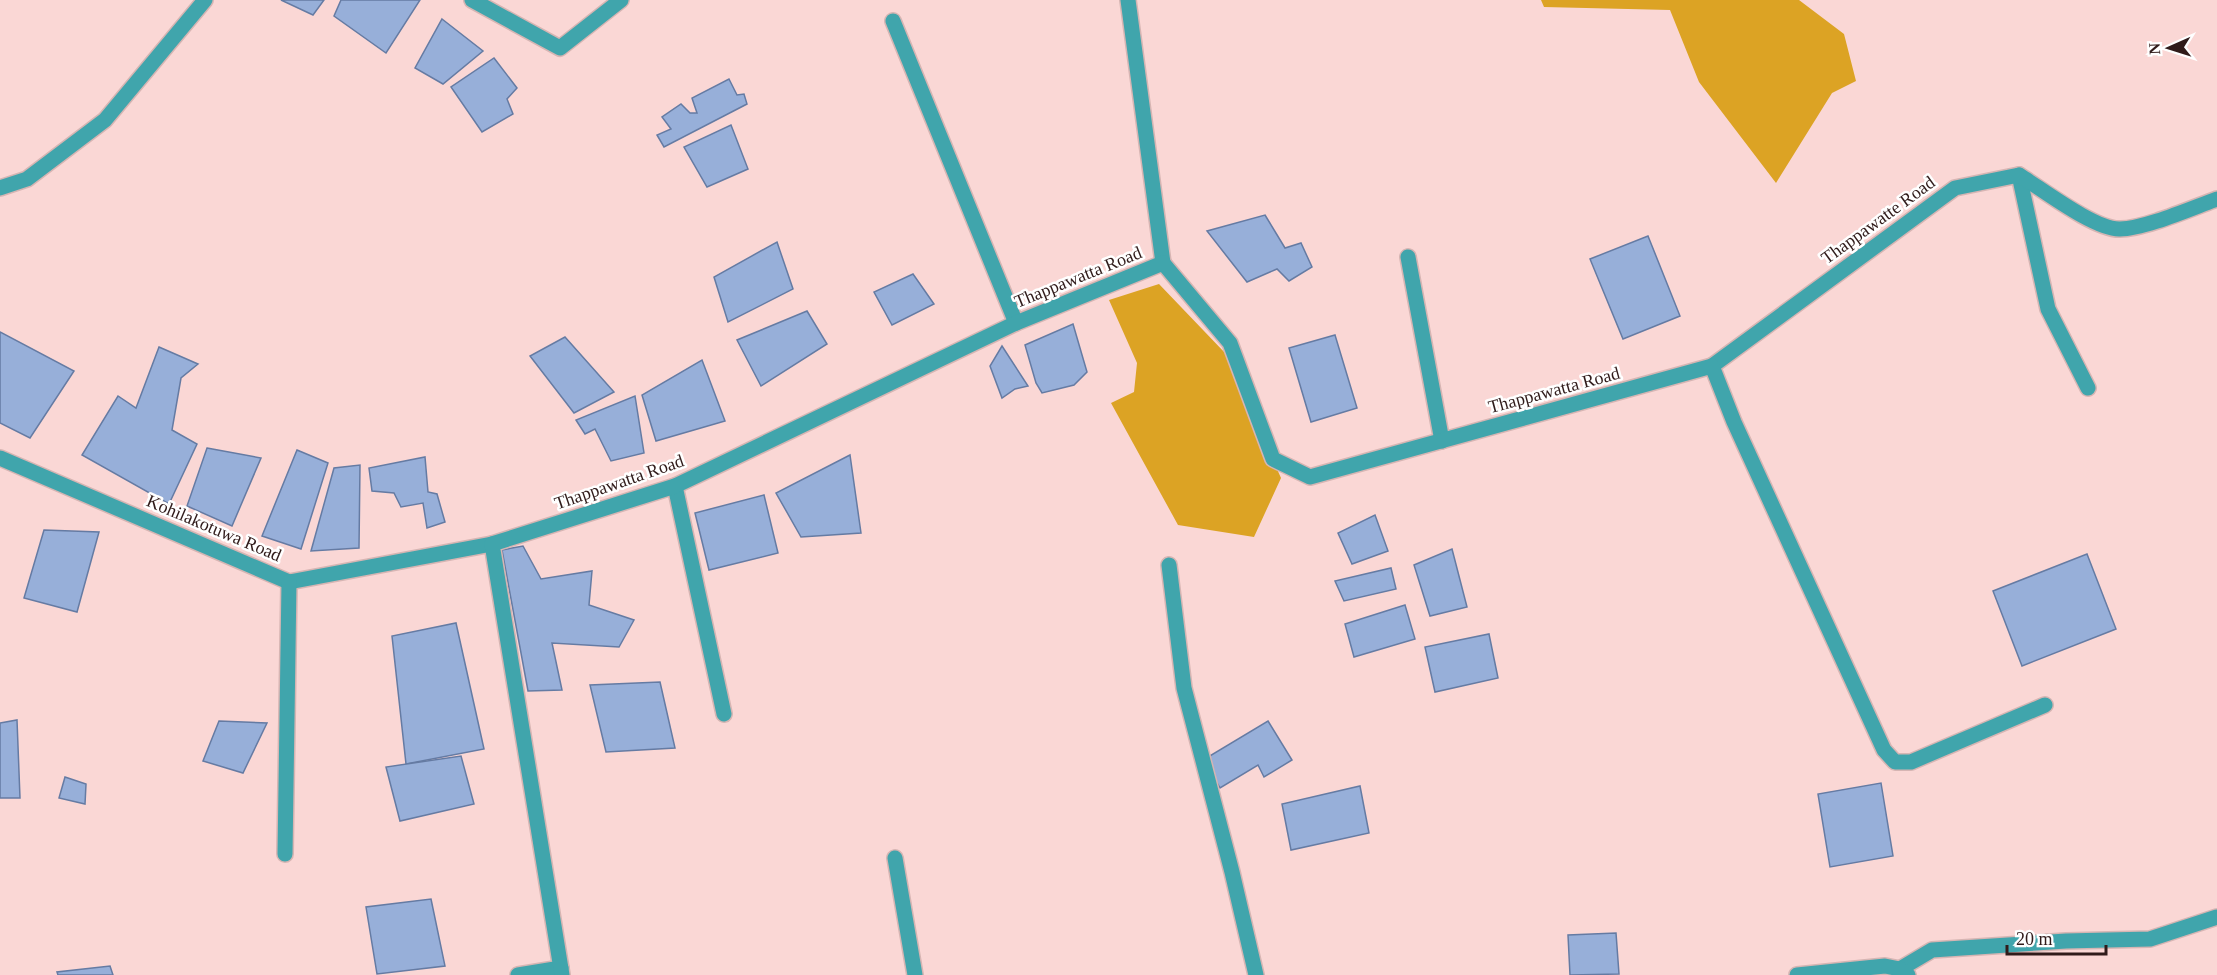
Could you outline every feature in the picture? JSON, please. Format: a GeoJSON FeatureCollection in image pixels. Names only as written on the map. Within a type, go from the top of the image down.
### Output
{"type":"FeatureCollection","features":[{"type":"Feature","properties":{"kind":"street"},"geometry":{"type":"LineString","coordinates":[[0,188],[27,179],[105,120],[205,0]]}},
{"type":"Feature","properties":{"kind":"street"},"geometry":{"type":"LineString","coordinates":[[472,0],[560,48],[621,0]]}},
{"type":"Feature","properties":{"kind":"street"},"geometry":{"type":"LineString","coordinates":[[1128,0],[1163,263]]}},
{"type":"Feature","properties":{"kind":"street"},"geometry":{"type":"LineString","coordinates":[[893,21],[1016,324]]}},
{"type":"Feature","properties":{"kind":"street"},"geometry":{"type":"LineString","coordinates":[[2019,175],[2090,220],[2119,230],[2217,200]]}},
{"type":"Feature","properties":{"kind":"street"},"geometry":{"type":"LineString","coordinates":[[2019,175],[2048,309],[2088,388]]}},
{"type":"Feature","properties":{"kind":"street","name":"Thappawatte Road"},"geometry":{"type":"LineString","coordinates":[[1712,366],[1955,188],[2019,175]]}},
{"type":"Feature","properties":{"kind":"street"},"geometry":{"type":"LineString","coordinates":[[1408,257],[1442,441]]}},
{"type":"Feature","properties":{"kind":"street","name":"Thappawatta Road"},"geometry":{"type":"LineString","coordinates":[[492,544],[675,486],[1016,324],[1163,263],[1230,343],[1273,459],[1310,477],[1712,366]]}},
{"type":"Feature","properties":{"kind":"street"},"geometry":{"type":"LineString","coordinates":[[1712,366],[1734,422],[1884,750],[1895,762],[1911,762],[2045,705]]}},
{"type":"Feature","properties":{"kind":"street","name":"Kohilakotuwa Road"},"geometry":{"type":"LineString","coordinates":[[0,458],[289,582],[492,544]]}},
{"type":"Feature","properties":{"kind":"street"},"geometry":{"type":"LineString","coordinates":[[675,486],[724,714]]}},
{"type":"Feature","properties":{"kind":"street"},"geometry":{"type":"LineString","coordinates":[[492,544],[561,971],[518,975]]}},
{"type":"Feature","properties":{"kind":"street"},"geometry":{"type":"LineString","coordinates":[[1169,566],[1184,688],[1256,975]]}},
{"type":"Feature","properties":{"kind":"street"},"geometry":{"type":"LineString","coordinates":[[285,854],[289,582]]}},
{"type":"Feature","properties":{"kind":"street"},"geometry":{"type":"LineString","coordinates":[[895,858],[915,975]]}},
{"type":"Feature","properties":{"kind":"street"},"geometry":{"type":"LineString","coordinates":[[1797,975],[1885,966],[1904,972],[1932,950],[2066,941],[2150,939],[2217,917]]}},
{"type":"Feature","properties":{"kind":"shaded area"},"geometry":{"type":"Polygon","coordinates":[[[1541,0],[1799,0],[1844,34],[1856,81],[1832,93],[1776,183],[1699,82],[1670,10],[1544,7],[1541,0]]]}},
{"type":"Feature","properties":{"kind":"shaded area"},"geometry":{"type":"Polygon","coordinates":[[[1159,284],[1226,354],[1281,478],[1254,537],[1178,525],[1111,403],[1134,392],[1137,363],[1109,300],[1159,284]]]}},
{"type":"Feature","properties":{"kind":"building"},"geometry":{"type":"Polygon","coordinates":[[[281,0],[324,0],[313,15],[281,0]]]}},
{"type":"Feature","properties":{"kind":"building"},"geometry":{"type":"Polygon","coordinates":[[[341,0],[420,0],[386,53],[334,16],[341,0]]]}},
{"type":"Feature","properties":{"kind":"building"},"geometry":{"type":"Polygon","coordinates":[[[442,19],[483,51],[443,84],[415,68],[442,19]]]}},
{"type":"Feature","properties":{"kind":"building"},"geometry":{"type":"Polygon","coordinates":[[[494,58],[517,88],[507,99],[513,114],[482,132],[451,87],[494,58]]]}},
{"type":"Feature","properties":{"kind":"building"},"geometry":{"type":"Polygon","coordinates":[[[729,79],[737,95],[744,94],[747,104],[664,147],[657,135],[671,129],[662,117],[681,104],[690,113],[697,113],[692,98],[729,79]]]}},
{"type":"Feature","properties":{"kind":"building"},"geometry":{"type":"Polygon","coordinates":[[[731,125],[748,169],[707,187],[684,147],[731,125]]]}},
{"type":"Feature","properties":{"kind":"building"},"geometry":{"type":"Polygon","coordinates":[[[1265,215],[1285,248],[1301,243],[1312,267],[1289,281],[1277,269],[1247,282],[1207,231],[1265,215]]]}},
{"type":"Feature","properties":{"kind":"building"},"geometry":{"type":"Polygon","coordinates":[[[1648,236],[1680,316],[1623,339],[1590,259],[1648,236]]]}},
{"type":"Feature","properties":{"kind":"building"},"geometry":{"type":"Polygon","coordinates":[[[777,242],[793,289],[728,322],[714,277],[777,242]]]}},
{"type":"Feature","properties":{"kind":"building"},"geometry":{"type":"Polygon","coordinates":[[[913,274],[934,304],[892,325],[874,292],[913,274]]]}},
{"type":"Feature","properties":{"kind":"building"},"geometry":{"type":"Polygon","coordinates":[[[807,311],[827,344],[761,386],[737,340],[807,311]]]}},
{"type":"Feature","properties":{"kind":"building"},"geometry":{"type":"Polygon","coordinates":[[[1073,324],[1087,372],[1074,385],[1042,393],[1036,383],[1025,345],[1073,324]]]}},
{"type":"Feature","properties":{"kind":"building"},"geometry":{"type":"Polygon","coordinates":[[[0,332],[74,371],[30,438],[0,423],[0,332]]]}},
{"type":"Feature","properties":{"kind":"building"},"geometry":{"type":"Polygon","coordinates":[[[1335,335],[1357,408],[1311,422],[1289,348],[1335,335]]]}},
{"type":"Feature","properties":{"kind":"building"},"geometry":{"type":"Polygon","coordinates":[[[565,337],[614,392],[574,413],[530,356],[565,337]]]}},
{"type":"Feature","properties":{"kind":"building"},"geometry":{"type":"Polygon","coordinates":[[[1002,346],[1028,386],[1015,389],[1002,398],[990,366],[1002,346]]]}},
{"type":"Feature","properties":{"kind":"building"},"geometry":{"type":"Polygon","coordinates":[[[159,347],[198,364],[181,378],[172,430],[197,444],[169,504],[82,455],[118,396],[136,408],[159,347]]]}},
{"type":"Feature","properties":{"kind":"building"},"geometry":{"type":"Polygon","coordinates":[[[702,360],[725,421],[656,441],[642,395],[702,360]]]}},
{"type":"Feature","properties":{"kind":"building"},"geometry":{"type":"Polygon","coordinates":[[[635,396],[644,453],[611,461],[595,429],[585,434],[576,420],[635,396]]]}},
{"type":"Feature","properties":{"kind":"building"},"geometry":{"type":"Polygon","coordinates":[[[207,448],[261,458],[232,526],[187,506],[207,448]]]}},
{"type":"Feature","properties":{"kind":"building"},"geometry":{"type":"Polygon","coordinates":[[[297,450],[328,463],[301,549],[262,536],[297,450]]]}},
{"type":"Feature","properties":{"kind":"building"},"geometry":{"type":"Polygon","coordinates":[[[850,455],[861,533],[801,537],[776,493],[850,455]]]}},
{"type":"Feature","properties":{"kind":"building"},"geometry":{"type":"Polygon","coordinates":[[[425,457],[428,492],[437,494],[445,522],[427,528],[423,503],[401,507],[394,493],[372,491],[369,468],[425,457]]]}},
{"type":"Feature","properties":{"kind":"building"},"geometry":{"type":"Polygon","coordinates":[[[360,465],[359,548],[311,551],[334,468],[360,465]]]}},
{"type":"Feature","properties":{"kind":"building"},"geometry":{"type":"Polygon","coordinates":[[[764,495],[778,553],[709,570],[695,513],[764,495]]]}},
{"type":"Feature","properties":{"kind":"building"},"geometry":{"type":"Polygon","coordinates":[[[1375,515],[1388,551],[1352,564],[1338,533],[1375,515]]]}},
{"type":"Feature","properties":{"kind":"building"},"geometry":{"type":"Polygon","coordinates":[[[44,530],[99,532],[77,612],[24,598],[44,530]]]}},
{"type":"Feature","properties":{"kind":"building"},"geometry":{"type":"Polygon","coordinates":[[[523,546],[541,579],[592,571],[589,605],[634,620],[619,647],[552,643],[562,690],[528,691],[502,550],[523,546]]]}},
{"type":"Feature","properties":{"kind":"building"},"geometry":{"type":"Polygon","coordinates":[[[1452,549],[1467,607],[1430,616],[1414,565],[1452,549]]]}},
{"type":"Feature","properties":{"kind":"building"},"geometry":{"type":"Polygon","coordinates":[[[2087,554],[2116,629],[2022,666],[1993,591],[2087,554]]]}},
{"type":"Feature","properties":{"kind":"building"},"geometry":{"type":"Polygon","coordinates":[[[1391,568],[1396,589],[1344,601],[1335,581],[1391,568]]]}},
{"type":"Feature","properties":{"kind":"building"},"geometry":{"type":"Polygon","coordinates":[[[1405,605],[1415,639],[1354,657],[1345,624],[1405,605]]]}},
{"type":"Feature","properties":{"kind":"building"},"geometry":{"type":"Polygon","coordinates":[[[456,623],[484,749],[406,764],[392,636],[456,623]]]}},
{"type":"Feature","properties":{"kind":"building"},"geometry":{"type":"Polygon","coordinates":[[[1489,634],[1498,678],[1435,692],[1425,647],[1489,634]]]}},
{"type":"Feature","properties":{"kind":"building"},"geometry":{"type":"Polygon","coordinates":[[[660,682],[675,748],[606,752],[590,685],[660,682]]]}},
{"type":"Feature","properties":{"kind":"building"},"geometry":{"type":"Polygon","coordinates":[[[17,720],[20,798],[0,798],[0,723],[17,720]]]}},
{"type":"Feature","properties":{"kind":"building"},"geometry":{"type":"Polygon","coordinates":[[[219,721],[267,723],[243,773],[203,761],[219,721]]]}},
{"type":"Feature","properties":{"kind":"building"},"geometry":{"type":"Polygon","coordinates":[[[1268,721],[1292,760],[1264,777],[1258,765],[1220,788],[1203,760],[1268,721]]]}},
{"type":"Feature","properties":{"kind":"building"},"geometry":{"type":"Polygon","coordinates":[[[461,756],[474,804],[400,821],[386,767],[461,756]]]}},
{"type":"Feature","properties":{"kind":"building"},"geometry":{"type":"Polygon","coordinates":[[[65,777],[86,784],[85,804],[59,798],[65,777]]]}},
{"type":"Feature","properties":{"kind":"building"},"geometry":{"type":"Polygon","coordinates":[[[1881,783],[1893,856],[1830,867],[1818,794],[1881,783]]]}},
{"type":"Feature","properties":{"kind":"building"},"geometry":{"type":"Polygon","coordinates":[[[1360,786],[1369,833],[1291,850],[1282,804],[1360,786]]]}},
{"type":"Feature","properties":{"kind":"building"},"geometry":{"type":"Polygon","coordinates":[[[431,899],[445,966],[377,974],[366,907],[431,899]]]}},
{"type":"Feature","properties":{"kind":"building"},"geometry":{"type":"Polygon","coordinates":[[[1616,933],[1619,974],[1570,975],[1568,935],[1616,933]]]}},
{"type":"Feature","properties":{"kind":"building"},"geometry":{"type":"Polygon","coordinates":[[[110,966],[113,975],[58,975],[57,972],[110,966]]]}}]}
